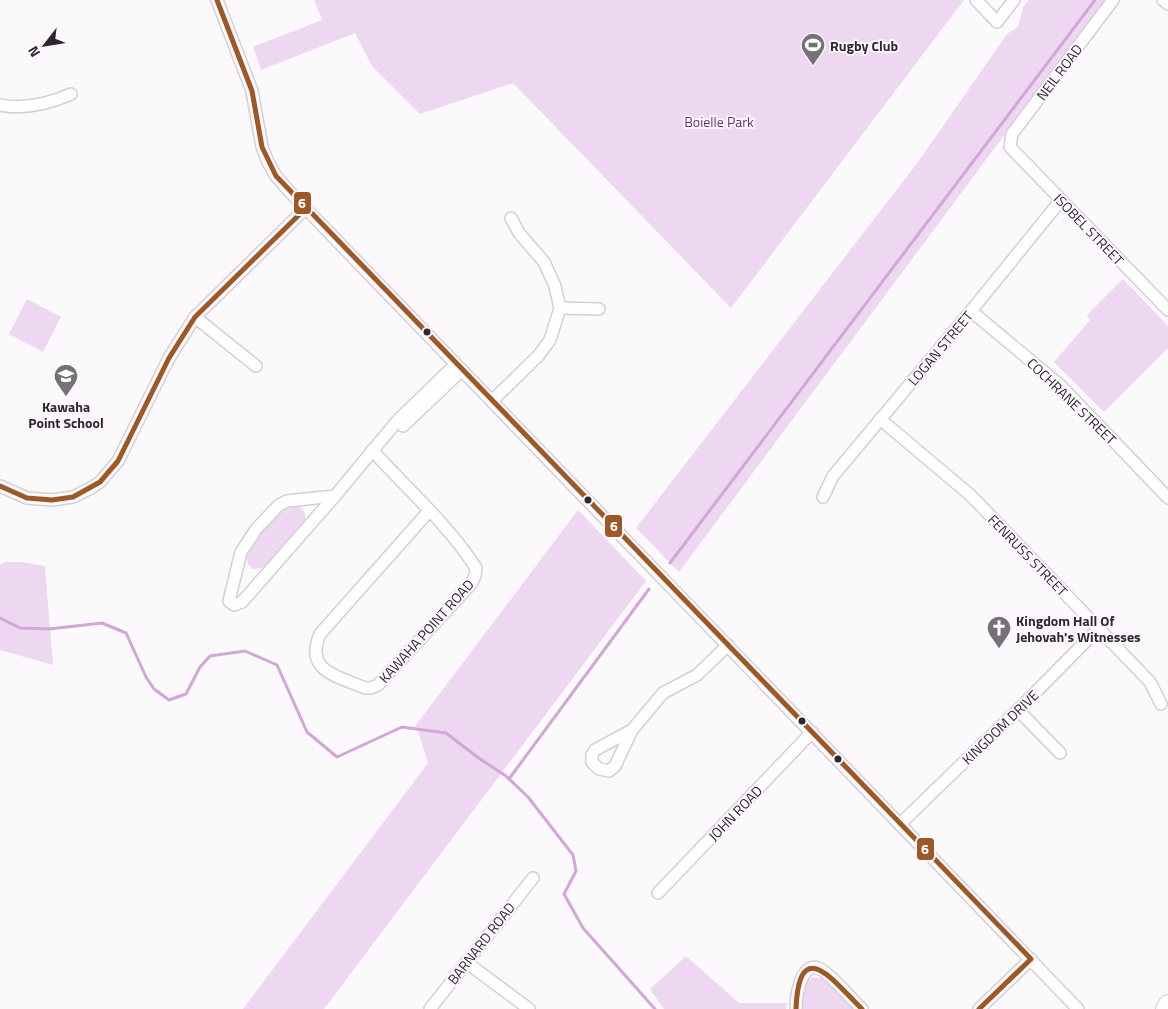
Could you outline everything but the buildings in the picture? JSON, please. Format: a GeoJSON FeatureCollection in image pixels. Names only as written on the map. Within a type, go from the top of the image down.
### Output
{"type":"FeatureCollection","features":[{"type":"Feature","properties":{"kind":"highway"},"geometry":{"type":"LineString","coordinates":[[1165,1009],[1168,1004]]}},
{"type":"Feature","properties":{"kind":"street"},"geometry":{"type":"LineString","coordinates":[[217,0],[252,91],[262,147],[276,176],[1075,1006],[1084,1009]]}},
{"type":"Feature","properties":{"kind":"street"},"geometry":{"type":"LineString","coordinates":[[976,0],[997,22],[1014,0]]}},
{"type":"Feature","properties":{"kind":"street","name":"NEIL ROAD"},"geometry":{"type":"LineString","coordinates":[[1010,147],[1012,134],[1113,0]]}},
{"type":"Feature","properties":{"kind":"street"},"geometry":{"type":"LineString","coordinates":[[1163,0],[1168,4]]}},
{"type":"Feature","properties":{"kind":"street"},"geometry":{"type":"LineString","coordinates":[[0,105],[14,107],[32,106],[57,100],[71,94]]}},
{"type":"Feature","properties":{"kind":"street","name":"ISOBEL STREET"},"geometry":{"type":"LineString","coordinates":[[1010,147],[1168,310]]}},
{"type":"Feature","properties":{"kind":"street","name":"LOGAN STREET"},"geometry":{"type":"LineString","coordinates":[[823,497],[833,476],[1061,200]]}},
{"type":"Feature","properties":{"kind":"street"},"geometry":{"type":"LineString","coordinates":[[0,486],[27,498],[52,500],[73,497],[100,482],[118,461],[169,358],[195,317],[306,208]]}},
{"type":"Feature","properties":{"kind":"street"},"geometry":{"type":"LineString","coordinates":[[492,401],[539,355],[550,340],[560,308],[555,286],[544,262],[519,233],[511,218]]}},
{"type":"Feature","properties":{"kind":"street"},"geometry":{"type":"LineString","coordinates":[[560,308],[599,308]]}},
{"type":"Feature","properties":{"kind":"street","name":"COCHRANE STREET"},"geometry":{"type":"LineString","coordinates":[[971,311],[1061,386],[1168,498]]}},
{"type":"Feature","properties":{"kind":"street"},"geometry":{"type":"LineString","coordinates":[[195,317],[256,366]]}},
{"type":"Feature","properties":{"kind":"street"},"geometry":{"type":"LineString","coordinates":[[335,496],[287,501],[279,505],[257,528],[241,552],[229,601],[234,606],[242,602],[335,496],[398,420],[459,367]]}},
{"type":"Feature","properties":{"kind":"street","name":"FENRUSS STREET"},"geometry":{"type":"LineString","coordinates":[[880,419],[969,494],[1150,682],[1161,704]]}},
{"type":"Feature","properties":{"kind":"street","name":"KAWAHA POINT ROAD"},"geometry":{"type":"LineString","coordinates":[[372,450],[429,511],[442,525],[476,568],[475,576],[471,584],[378,685],[364,688],[325,671],[320,666],[316,657],[315,646],[320,634],[429,511]]}},
{"type":"Feature","properties":{"kind":"street","name":"KINGDOM DRIVE"},"geometry":{"type":"LineString","coordinates":[[900,824],[1018,710],[1099,628]]}},
{"type":"Feature","properties":{"kind":"street"},"geometry":{"type":"LineString","coordinates":[[632,730],[663,693],[697,675],[728,646]]}},
{"type":"Feature","properties":{"kind":"street"},"geometry":{"type":"LineString","coordinates":[[1018,710],[1060,753]]}},
{"type":"Feature","properties":{"kind":"street","name":"JOHN ROAD"},"geometry":{"type":"LineString","coordinates":[[658,893],[812,732]]}},
{"type":"Feature","properties":{"kind":"street","name":"BARNARD ROAD"},"geometry":{"type":"LineString","coordinates":[[430,1009],[533,878]]}},
{"type":"Feature","properties":{"kind":"street"},"geometry":{"type":"LineString","coordinates":[[979,1009],[1031,959]]}},
{"type":"Feature","properties":{"kind":"street"},"geometry":{"type":"LineString","coordinates":[[466,962],[529,1009]]}},
{"type":"Feature","properties":{"kind":"street"},"geometry":{"type":"LineString","coordinates":[[796,1009],[800,982],[808,971],[814,968],[818,968],[826,973],[862,1009]]}},
{"type":"Feature","properties":{"kind":"green space","name":"Boielle Park"},"geometry":{"type":"Polygon","coordinates":[[[314,0],[964,0],[731,308],[513,83],[420,114],[372,66],[355,33],[261,70],[253,47],[322,20],[314,0]]]}},
{"type":"Feature","properties":{"kind":"green space"},"geometry":{"type":"Polygon","coordinates":[[[1029,0],[1105,0],[679,572],[636,528],[918,162],[1007,34],[1018,27],[1023,7],[1029,0]]]}},
{"type":"Feature","properties":{"kind":"green space"},"geometry":{"type":"Polygon","coordinates":[[[1123,279],[1168,326],[1168,348],[1104,412],[1054,362],[1090,320],[1087,315],[1123,279]]]}},
{"type":"Feature","properties":{"kind":"green space"},"geometry":{"type":"Polygon","coordinates":[[[27,299],[61,317],[43,352],[9,334],[27,299]]]}},
{"type":"Feature","properties":{"kind":"green space"},"geometry":{"type":"Polygon","coordinates":[[[294,504],[304,512],[305,519],[302,526],[263,568],[252,569],[248,564],[246,556],[253,541],[273,519],[294,504]]]}},
{"type":"Feature","properties":{"kind":"green space"},"geometry":{"type":"Polygon","coordinates":[[[578,510],[646,581],[324,1009],[243,1009],[428,763],[416,725],[578,510]]]}},
{"type":"Feature","properties":{"kind":"green space"},"geometry":{"type":"Polygon","coordinates":[[[5,562],[22,562],[45,566],[53,665],[0,650],[0,565],[5,562]]]}},
{"type":"Feature","properties":{"kind":"green space"},"geometry":{"type":"Polygon","coordinates":[[[686,956],[739,1003],[787,1003],[786,1009],[664,1009],[650,989],[686,956]]]}},
{"type":"Feature","properties":{"kind":"green space"},"geometry":{"type":"Polygon","coordinates":[[[813,977],[825,979],[854,1009],[801,1009],[804,987],[813,977]]]}},
{"type":"Feature","properties":{"kind":"waterway"},"geometry":{"type":"LineString","coordinates":[[670,563],[1095,0]]}},
{"type":"Feature","properties":{"kind":"waterway"},"geometry":{"type":"LineString","coordinates":[[509,779],[649,589]]}},
{"type":"Feature","properties":{"kind":"waterway"},"geometry":{"type":"LineString","coordinates":[[0,618],[20,628],[49,629],[102,623],[126,633],[146,677],[154,689],[169,700],[186,694],[200,667],[210,656],[245,651],[277,665],[307,732],[337,757],[402,727],[446,733],[506,776],[528,797],[573,855],[576,871],[564,894],[583,928],[655,1009]]}},
{"type":"Feature","properties":{"kind":"transit line","name":"6"},"geometry":{"type":"LineString","coordinates":[[217,0],[252,91],[262,147],[276,176],[1031,959],[979,1009]]}},
{"type":"Feature","properties":{"kind":"transit line","name":"6"},"geometry":{"type":"LineString","coordinates":[[0,486],[27,498],[52,500],[73,497],[100,482],[118,461],[169,358],[195,317],[306,208]]}},
{"type":"Feature","properties":{"kind":"transit line","name":"6"},"geometry":{"type":"LineString","coordinates":[[796,1009],[799,986],[804,973],[811,968],[820,970],[830,977],[862,1009]]}},
{"type":"Feature","properties":{"kind":"place","name":"Rugby Club"},"geometry":{"type":"Point","coordinates":[813,66]}},
{"type":"Feature","properties":{"kind":"place","name":"Kawaha Point School"},"geometry":{"type":"Point","coordinates":[66,397]}},
{"type":"Feature","properties":{"kind":"place","name":"Kingdom Hall Of Jehovah's Witnesses"},"geometry":{"type":"Point","coordinates":[999,649]}}]}
